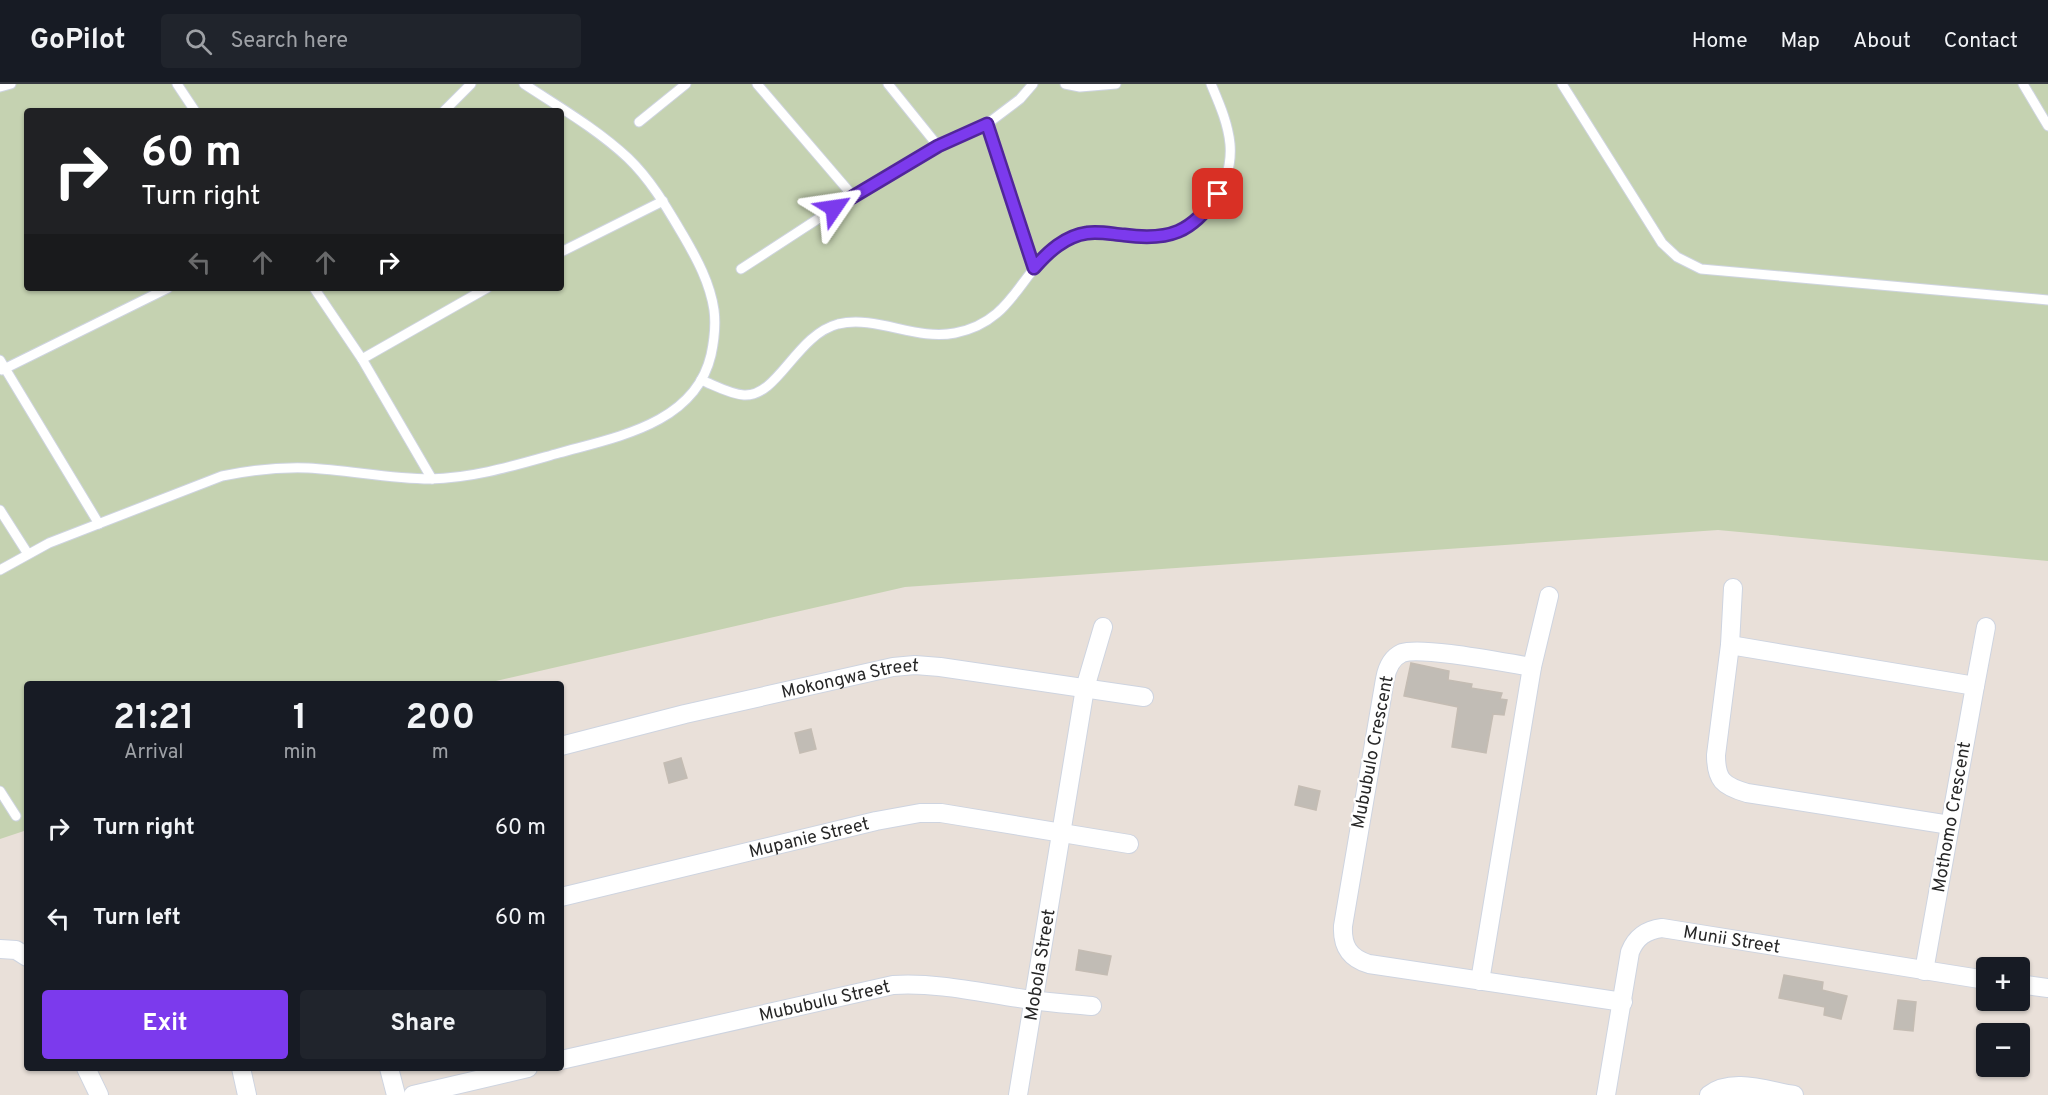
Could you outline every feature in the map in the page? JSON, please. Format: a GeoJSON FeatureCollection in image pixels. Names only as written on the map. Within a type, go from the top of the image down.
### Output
{"type":"FeatureCollection","features":[{"type":"Feature","properties":{"kind":"street"},"geometry":{"type":"LineString","coordinates":[[1733,588],[1730,645],[1716,754],[1719,778],[1727,786],[1747,793],[1950,825]]}},
{"type":"Feature","properties":{"kind":"street"},"geometry":{"type":"LineString","coordinates":[[1479,981],[1532,667],[1549,597]]}},
{"type":"Feature","properties":{"kind":"street","name":"Mobola Street"},"geometry":{"type":"LineString","coordinates":[[1018,1095],[1085,688],[1103,627]]}},
{"type":"Feature","properties":{"kind":"street","name":"Mothomo Crescent"},"geometry":{"type":"LineString","coordinates":[[1924,971],[1986,627]]}},
{"type":"Feature","properties":{"kind":"street"},"geometry":{"type":"LineString","coordinates":[[1730,645],[1975,686]]}},
{"type":"Feature","properties":{"kind":"street","name":"Mububulo Crescent"},"geometry":{"type":"LineString","coordinates":[[1532,667],[1421,651],[1402,653],[1395,657],[1386,671],[1360,813],[1343,926],[1344,944],[1348,952],[1360,962],[1369,964],[1623,1002]]}},
{"type":"Feature","properties":{"kind":"street","name":"Mokongwa Street"},"geometry":{"type":"LineString","coordinates":[[564,745],[685,714],[893,667],[915,665],[1144,697]]}},
{"type":"Feature","properties":{"kind":"street","name":"Mupanie Street"},"geometry":{"type":"LineString","coordinates":[[564,896],[910,814],[941,813],[1060,833]]}},
{"type":"Feature","properties":{"kind":"street"},"geometry":{"type":"LineString","coordinates":[[1060,833],[1129,844]]}},
{"type":"Feature","properties":{"kind":"street","name":"Munii Street"},"geometry":{"type":"LineString","coordinates":[[1606,1095],[1633,945],[1648,931],[1662,928],[1976,979]]}},
{"type":"Feature","properties":{"kind":"street"},"geometry":{"type":"LineString","coordinates":[[0,949],[16,950],[24,955]]}},
{"type":"Feature","properties":{"kind":"street","name":"Mububulu Street"},"geometry":{"type":"LineString","coordinates":[[564,1059],[893,985],[936,986],[1034,1001],[1092,1006]]}},
{"type":"Feature","properties":{"kind":"street"},"geometry":{"type":"LineString","coordinates":[[2030,986],[2048,988]]}},
{"type":"Feature","properties":{"kind":"street"},"geometry":{"type":"LineString","coordinates":[[87,1071],[99,1095]]}},
{"type":"Feature","properties":{"kind":"street"},"geometry":{"type":"LineString","coordinates":[[241,1071],[247,1095]]}},
{"type":"Feature","properties":{"kind":"street"},"geometry":{"type":"LineString","coordinates":[[390,1071],[396,1095]]}},
{"type":"Feature","properties":{"kind":"street"},"geometry":{"type":"LineString","coordinates":[[413,1095],[515,1071]]}},
{"type":"Feature","properties":{"kind":"street"},"geometry":{"type":"LineString","coordinates":[[1709,1095],[1730,1086],[1794,1095]]}},
{"type":"Feature","properties":{"kind":"lane"},"geometry":{"type":"LineString","coordinates":[[0,87],[10,84]]}},
{"type":"Feature","properties":{"kind":"lane"},"geometry":{"type":"LineString","coordinates":[[177,84],[193,108]]}},
{"type":"Feature","properties":{"kind":"lane"},"geometry":{"type":"LineString","coordinates":[[447,108],[471,84]]}},
{"type":"Feature","properties":{"kind":"lane"},"geometry":{"type":"LineString","coordinates":[[524,84],[560,108]]}},
{"type":"Feature","properties":{"kind":"lane"},"geometry":{"type":"LineString","coordinates":[[639,122],[686,84]]}},
{"type":"Feature","properties":{"kind":"lane"},"geometry":{"type":"LineString","coordinates":[[757,84],[853,196]]}},
{"type":"Feature","properties":{"kind":"lane"},"geometry":{"type":"LineString","coordinates":[[888,84],[938,146]]}},
{"type":"Feature","properties":{"kind":"lane"},"geometry":{"type":"LineString","coordinates":[[741,269],[853,196],[938,146],[987,124],[1020,99],[1033,84]]}},
{"type":"Feature","properties":{"kind":"lane"},"geometry":{"type":"LineString","coordinates":[[1065,84],[1080,87],[1116,84]]}},
{"type":"Feature","properties":{"kind":"lane"},"geometry":{"type":"LineString","coordinates":[[701,380],[743,395],[762,390],[779,375],[809,339],[841,323],[864,323],[922,334],[940,335],[972,329],[993,317],[1012,299],[1034,268],[1051,251],[1071,237],[1087,232],[1148,238],[1173,234],[1186,228],[1208,209],[1226,179],[1230,145],[1227,125],[1211,84]]}},
{"type":"Feature","properties":{"kind":"lane"},"geometry":{"type":"LineString","coordinates":[[1562,84],[1662,243],[1677,257],[1701,269],[2048,300]]}},
{"type":"Feature","properties":{"kind":"lane"},"geometry":{"type":"LineString","coordinates":[[2023,84],[2048,126]]}},
{"type":"Feature","properties":{"kind":"lane"},"geometry":{"type":"LineString","coordinates":[[0,570],[49,543],[212,480],[251,470],[310,468],[398,478],[465,476],[498,470],[639,429],[662,419],[677,408],[691,394],[709,364],[715,313],[712,296],[696,256],[647,179],[628,158],[564,110]]}},
{"type":"Feature","properties":{"kind":"lane"},"geometry":{"type":"LineString","coordinates":[[987,124],[1034,268]]}},
{"type":"Feature","properties":{"kind":"lane"},"geometry":{"type":"LineString","coordinates":[[564,250],[663,201]]}},
{"type":"Feature","properties":{"kind":"lane"},"geometry":{"type":"LineString","coordinates":[[99,524],[2,367],[162,291]]}},
{"type":"Feature","properties":{"kind":"lane"},"geometry":{"type":"LineString","coordinates":[[316,291],[362,359],[432,478]]}},
{"type":"Feature","properties":{"kind":"lane"},"geometry":{"type":"LineString","coordinates":[[362,359],[482,291]]}},
{"type":"Feature","properties":{"kind":"lane"},"geometry":{"type":"LineString","coordinates":[[0,510],[28,554]]}},
{"type":"Feature","properties":{"kind":"lane"},"geometry":{"type":"LineString","coordinates":[[0,791],[16,816]]}},
{"type":"Feature","properties":{"kind":"green space"},"geometry":{"type":"Polygon","coordinates":[[[0,84],[2048,84],[2048,561],[1718,530],[905,587],[496,681],[24,681],[24,831],[0,839],[0,84]]]}},
{"type":"Feature","properties":{"kind":"building"},"geometry":{"type":"Polygon","coordinates":[[[1411,663],[1449,671],[1448,680],[1472,684],[1471,688],[1502,693],[1500,699],[1507,700],[1504,715],[1493,714],[1486,753],[1452,747],[1458,707],[1404,696],[1411,663]]]}},
{"type":"Feature","properties":{"kind":"building"},"geometry":{"type":"Polygon","coordinates":[[[811,729],[816,749],[800,753],[795,733],[811,729]]]}},
{"type":"Feature","properties":{"kind":"building"},"geometry":{"type":"Polygon","coordinates":[[[681,758],[687,778],[669,783],[664,763],[681,758]]]}},
{"type":"Feature","properties":{"kind":"building"},"geometry":{"type":"Polygon","coordinates":[[[1299,786],[1320,791],[1316,810],[1295,805],[1299,786]]]}},
{"type":"Feature","properties":{"kind":"building"},"geometry":{"type":"Polygon","coordinates":[[[1079,950],[1111,956],[1107,975],[1076,970],[1079,950]]]}},
{"type":"Feature","properties":{"kind":"building"},"geometry":{"type":"Polygon","coordinates":[[[1784,975],[1823,982],[1822,990],[1847,996],[1841,1019],[1824,1015],[1825,1007],[1779,998],[1784,975]]]}},
{"type":"Feature","properties":{"kind":"building"},"geometry":{"type":"Polygon","coordinates":[[[1898,1000],[1916,1002],[1913,1031],[1894,1029],[1898,1000]]]}},
{"type":"Feature","properties":{"kind":"route"},"geometry":{"type":"LineString","coordinates":[[834,208],[938,146],[987,124],[1034,268],[1061,243],[1087,232],[1148,238],[1173,234],[1186,228],[1197,219],[1208,209],[1218,194]]}}]}
